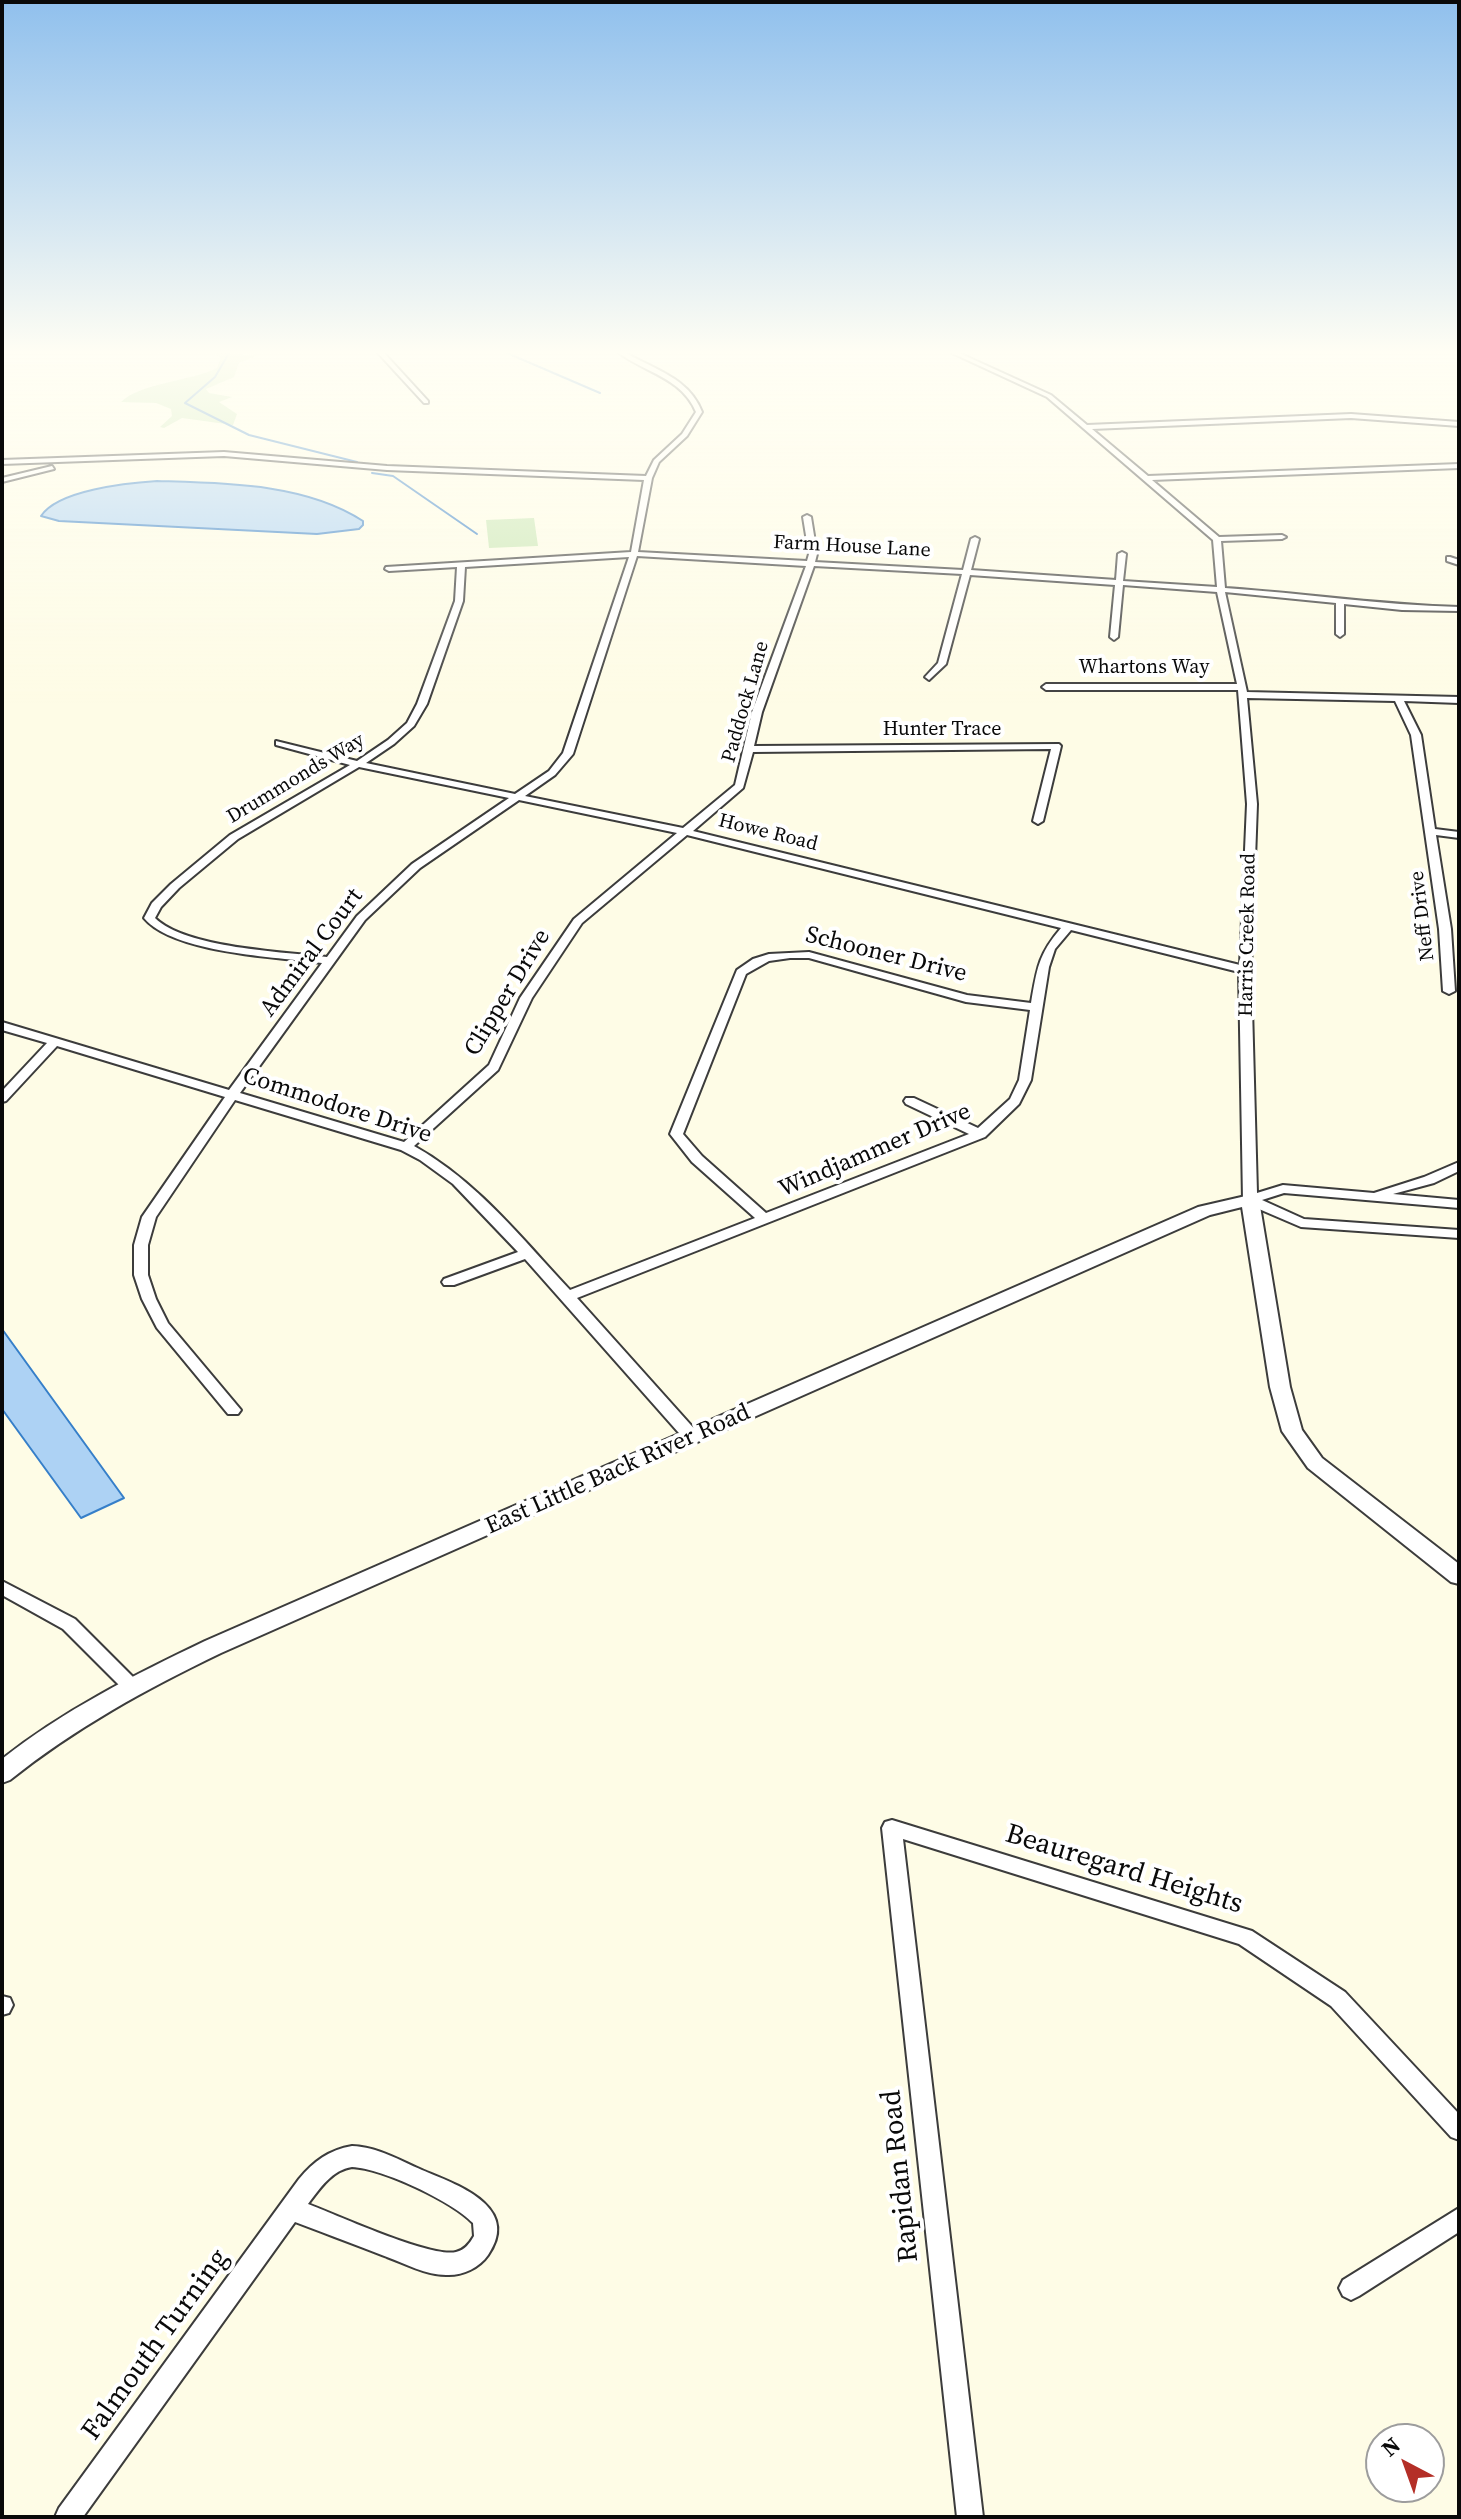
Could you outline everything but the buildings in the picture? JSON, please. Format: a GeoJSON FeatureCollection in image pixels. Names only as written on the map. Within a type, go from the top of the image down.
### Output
{"type":"FeatureCollection","features":[{"type":"Feature","properties":{"kind":"street"},"geometry":{"type":"LineString","coordinates":[[21,471],[27,474]]}},
{"type":"Feature","properties":{"kind":"street"},"geometry":{"type":"LineString","coordinates":[[2,480],[45,471]]}},
{"type":"Feature","properties":{"kind":"street"},"geometry":{"type":"LineString","coordinates":[[454,471],[648,478],[652,471]]}},
{"type":"Feature","properties":{"kind":"street"},"geometry":{"type":"LineString","coordinates":[[1140,471],[1217,539],[1282,537]]}},
{"type":"Feature","properties":{"kind":"street"},"geometry":{"type":"LineString","coordinates":[[1149,478],[1341,471]]}},
{"type":"Feature","properties":{"kind":"street","name":"Admiral Court"},"geometry":{"type":"LineString","coordinates":[[233,1410],[162,1325],[141,1275],[141,1245],[149,1217],[232,1095],[361,918],[395,883],[440,848],[552,773],[568,754],[634,554],[648,478]]}},
{"type":"Feature","properties":{"kind":"street"},"geometry":{"type":"LineString","coordinates":[[807,517],[813,554],[810,562]]}},
{"type":"Feature","properties":{"kind":"street"},"geometry":{"type":"LineString","coordinates":[[929,677],[942,664],[975,539]]}},
{"type":"Feature","properties":{"kind":"street","name":"Harris Creek Road"},"geometry":{"type":"LineString","coordinates":[[1217,539],[1221,589],[1242,691],[1252,804],[1245,970],[1250,1200],[1280,1387],[1292,1431],[1315,1463],[1459,1576]]}},
{"type":"Feature","properties":{"kind":"street","name":"Farm House Lane"},"geometry":{"type":"LineString","coordinates":[[389,569],[634,554],[810,562],[1221,589],[1340,602],[1459,609]]}},
{"type":"Feature","properties":{"kind":"street"},"geometry":{"type":"LineString","coordinates":[[1114,637],[1122,554]]}},
{"type":"Feature","properties":{"kind":"street"},"geometry":{"type":"LineString","coordinates":[[1450,559],[1459,563]]}},
{"type":"Feature","properties":{"kind":"street","name":"Paddock Lane"},"geometry":{"type":"LineString","coordinates":[[686,832],[740,786],[752,749],[757,712],[810,562]]}},
{"type":"Feature","properties":{"kind":"street","name":"Drummonds Way"},"geometry":{"type":"LineString","coordinates":[[330,961],[180,936],[155,928],[149,918],[156,905],[175,886],[234,837],[358,764],[411,724],[422,704],[459,601],[461,564]]}},
{"type":"Feature","properties":{"kind":"street"},"geometry":{"type":"LineString","coordinates":[[1340,602],[1340,634]]}},
{"type":"Feature","properties":{"kind":"street","name":"Whartons Way"},"geometry":{"type":"LineString","coordinates":[[1046,687],[1459,700]]}},
{"type":"Feature","properties":{"kind":"street","name":"Neff Drive"},"geometry":{"type":"LineString","coordinates":[[1398,699],[1416,735],[1445,929],[1449,991]]}},
{"type":"Feature","properties":{"kind":"street","name":"Howe Road"},"geometry":{"type":"LineString","coordinates":[[279,743],[358,764],[686,832],[1245,970]]}},
{"type":"Feature","properties":{"kind":"street","name":"Hunter Trace"},"geometry":{"type":"LineString","coordinates":[[752,749],[1056,746],[1038,821]]}},
{"type":"Feature","properties":{"kind":"street"},"geometry":{"type":"LineString","coordinates":[[1431,831],[1459,835]]}},
{"type":"Feature","properties":{"kind":"street","name":"Clipper Drive"},"geometry":{"type":"LineString","coordinates":[[406,1147],[494,1067],[526,998],[578,921],[686,832]]}},
{"type":"Feature","properties":{"kind":"street","name":"Windjammer Drive"},"geometry":{"type":"LineString","coordinates":[[569,1296],[980,1134],[1015,1101],[1025,1080],[1043,967],[1050,948],[1070,925]]}},
{"type":"Feature","properties":{"kind":"street"},"geometry":{"type":"LineString","coordinates":[[1445,929],[1459,931]]}},
{"type":"Feature","properties":{"kind":"street","name":"Schooner Drive"},"geometry":{"type":"LineString","coordinates":[[766,1220],[697,1159],[676,1134],[741,972],[751,964],[776,955],[809,955],[966,998],[1036,1007]]}},
{"type":"Feature","properties":{"kind":"street","name":"Commodore Drive"},"geometry":{"type":"LineString","coordinates":[[2,1026],[406,1147],[434,1161],[461,1182],[569,1296],[692,1437]]}},
{"type":"Feature","properties":{"kind":"street"},"geometry":{"type":"LineString","coordinates":[[2,1098],[55,1042]]}},
{"type":"Feature","properties":{"kind":"street"},"geometry":{"type":"LineString","coordinates":[[910,1101],[980,1134]]}},
{"type":"Feature","properties":{"kind":"street","name":"East Little Back River Road"},"geometry":{"type":"LineString","coordinates":[[1372,1197],[1429,1180],[1459,1166]]}},
{"type":"Feature","properties":{"kind":"street","name":"East Little Back River Road"},"geometry":{"type":"LineString","coordinates":[[2,1773],[76,1718],[131,1686],[1204,1211],[1283,1189],[1459,1204]]}},
{"type":"Feature","properties":{"kind":"street"},"geometry":{"type":"LineString","coordinates":[[1250,1200],[1301,1223],[1459,1234]]}},
{"type":"Feature","properties":{"kind":"street"},"geometry":{"type":"LineString","coordinates":[[449,1282],[528,1253]]}},
{"type":"Feature","properties":{"kind":"street"},"geometry":{"type":"LineString","coordinates":[[2,1587],[69,1624],[131,1686]]}},
{"type":"Feature","properties":{"kind":"street","name":"Beauregard Heights"},"geometry":{"type":"LineString","coordinates":[[892,1828],[1245,1937],[1338,1999],[1459,2130]]}},
{"type":"Feature","properties":{"kind":"street","name":"Rapidan Road"},"geometry":{"type":"LineString","coordinates":[[892,1828],[970,2517]]}},
{"type":"Feature","properties":{"kind":"street","name":"Falmouth Turning"},"geometry":{"type":"LineString","coordinates":[[68,2517],[291,2209],[317,2176],[330,2165],[343,2158],[358,2157],[465,2198],[481,2213],[486,2229],[483,2246],[468,2260],[449,2265],[430,2262],[291,2209]]}},
{"type":"Feature","properties":{"kind":"street"},"geometry":{"type":"LineString","coordinates":[[1351,2288],[1459,2219]]}},
{"type":"Feature","properties":{"kind":"green space"},"geometry":{"type":"Polygon","coordinates":[[[534,518],[538,546],[489,548],[486,520],[534,518]]]}},
{"type":"Feature","properties":{"kind":"water"},"geometry":{"type":"Polygon","coordinates":[[[157,481],[236,485],[290,492],[340,508],[363,521],[363,525],[359,529],[317,534],[59,521],[41,516],[50,507],[77,494],[157,481]]]}},
{"type":"Feature","properties":{"kind":"water"},"geometry":{"type":"Polygon","coordinates":[[[2,1329],[124,1498],[81,1518],[2,1409],[2,1329]]]}},
{"type":"Feature","properties":{"kind":"waterway"},"geometry":{"type":"LineString","coordinates":[[372,473],[393,476],[477,534]]}}]}
